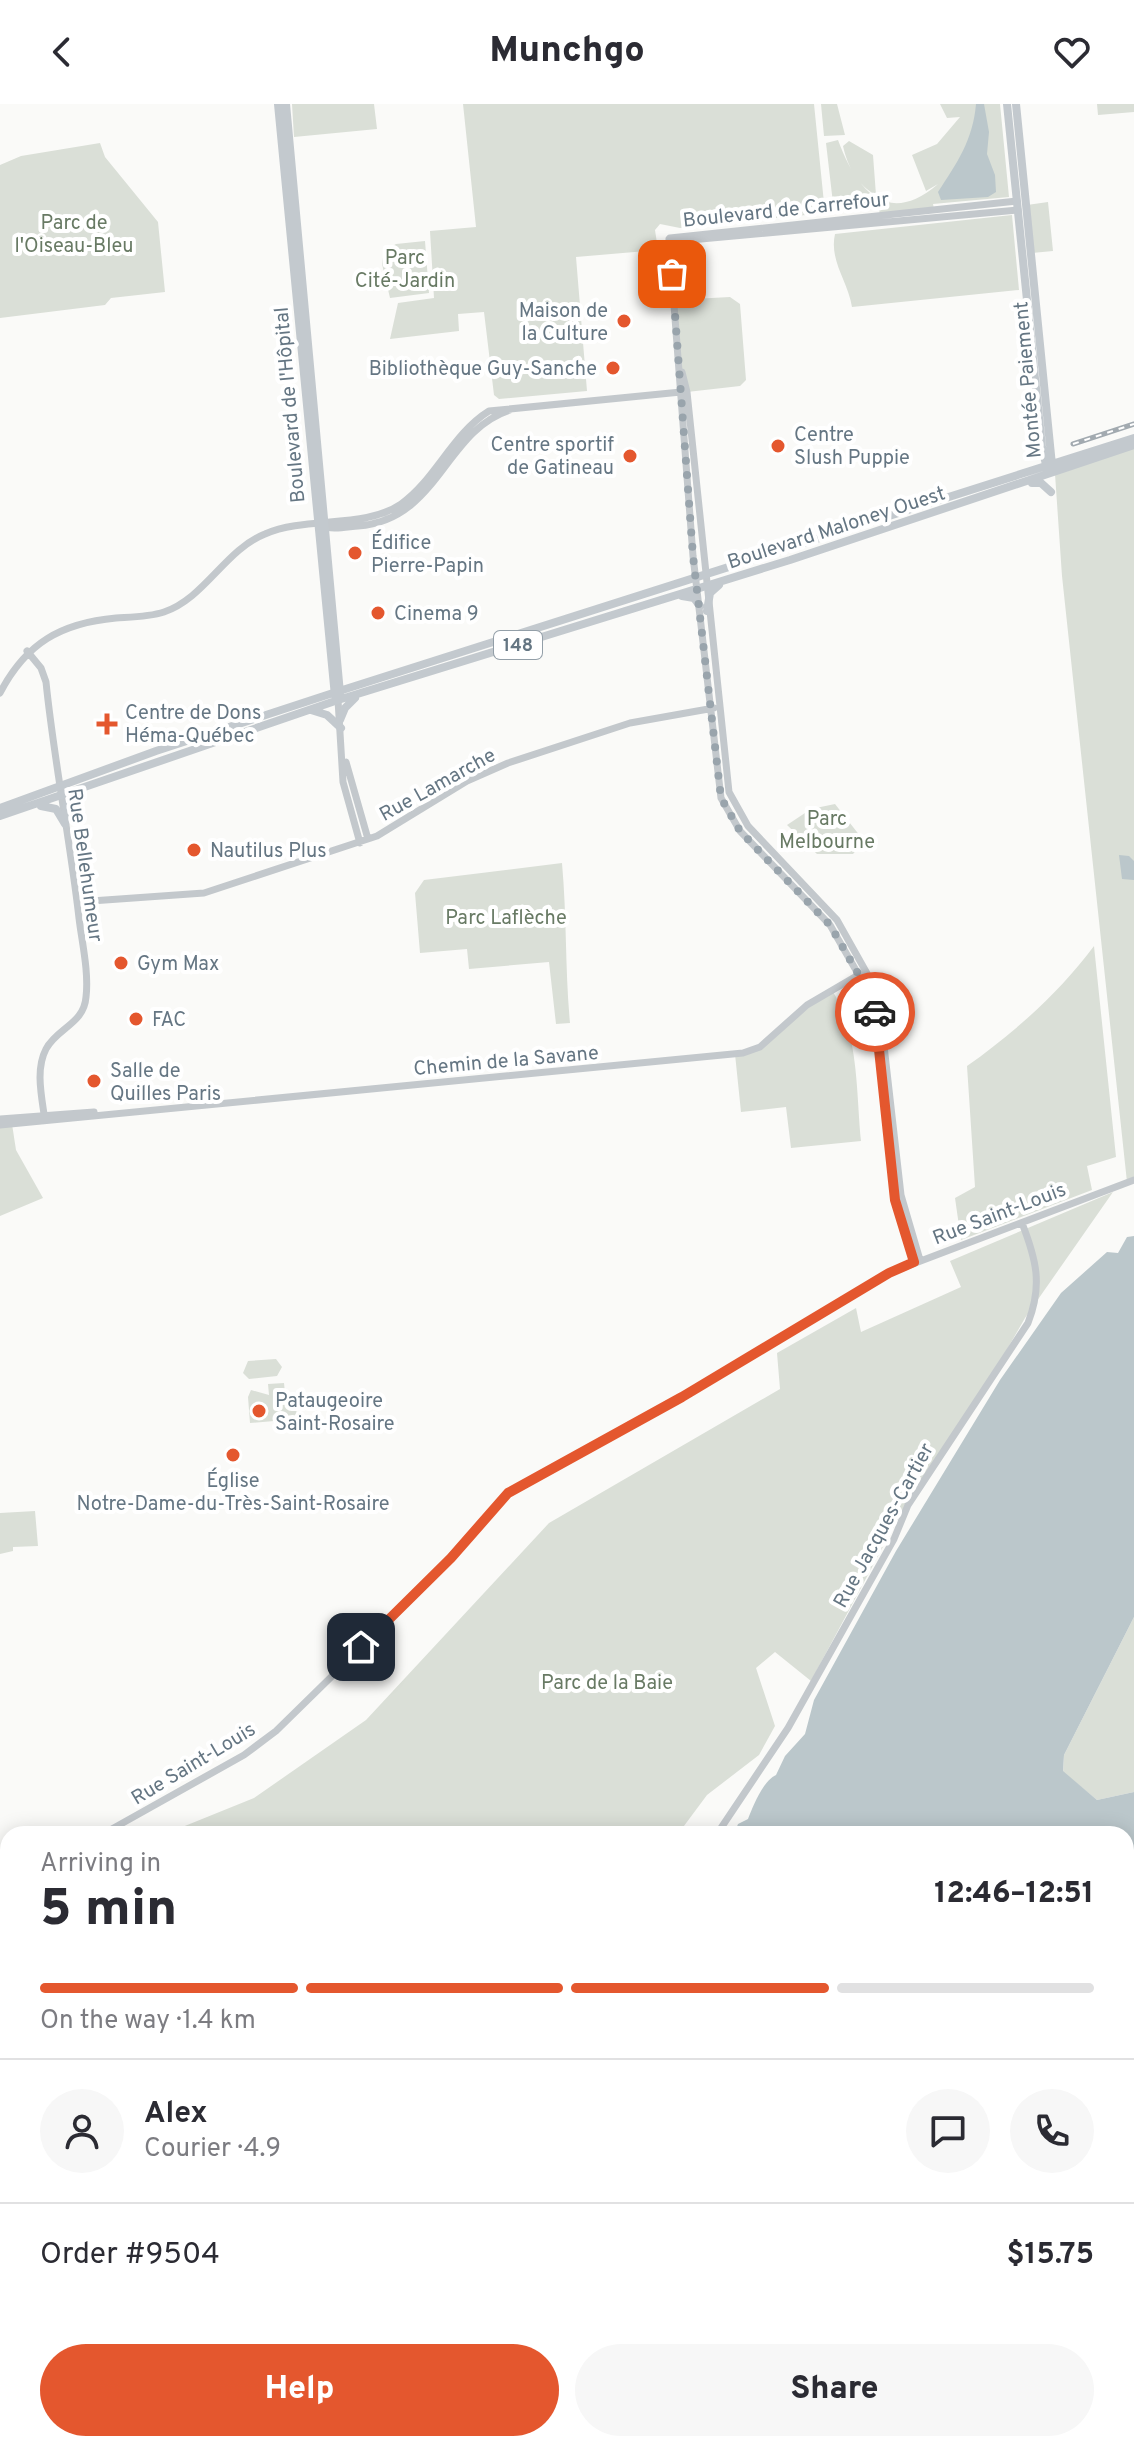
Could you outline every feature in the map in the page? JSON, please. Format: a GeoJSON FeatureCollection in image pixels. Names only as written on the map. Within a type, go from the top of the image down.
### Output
{"type":"FeatureCollection","features":[{"type":"Feature","properties":{"kind":"main road","name":"Boulevard de l'Hôpital"},"geometry":{"type":"LineString","coordinates":[[278,104],[339,676],[337,695]]}},
{"type":"Feature","properties":{"kind":"main road","name":"Boulevard de l'Hôpital"},"geometry":{"type":"LineString","coordinates":[[286,104],[337,695]]}},
{"type":"Feature","properties":{"kind":"main road","name":"Montée Paiement"},"geometry":{"type":"LineString","coordinates":[[1007,104],[1049,468]]}},
{"type":"Feature","properties":{"kind":"main road","name":"Montée Paiement"},"geometry":{"type":"LineString","coordinates":[[1016,104],[1021,205]]}},
{"type":"Feature","properties":{"kind":"main road","name":"Boulevard Maloney Ouest"},"geometry":{"type":"LineString","coordinates":[[0,816],[60,792],[76,791],[207,740],[311,710],[355,686],[701,583],[1134,438]]}},
{"type":"Feature","properties":{"kind":"main road","name":"Boulevard Maloney Ouest"},"geometry":{"type":"LineString","coordinates":[[0,808],[60,792],[337,695],[363,693],[673,596],[701,583],[745,574],[1011,486],[1049,468],[1134,445]]}},
{"type":"Feature","properties":{"kind":"main road"},"geometry":{"type":"LineString","coordinates":[[1011,486],[1038,482],[1051,492]]}},
{"type":"Feature","properties":{"kind":"main road"},"geometry":{"type":"LineString","coordinates":[[673,596],[692,597],[704,609],[715,587],[745,574]]}},
{"type":"Feature","properties":{"kind":"main road"},"geometry":{"type":"LineString","coordinates":[[339,676],[345,684],[355,686]]}},
{"type":"Feature","properties":{"kind":"main road"},"geometry":{"type":"LineString","coordinates":[[311,710],[327,715],[340,724],[345,707],[363,693]]}},
{"type":"Feature","properties":{"kind":"main road"},"geometry":{"type":"LineString","coordinates":[[65,824],[67,804],[76,791]]}},
{"type":"Feature","properties":{"kind":"main road"},"geometry":{"type":"LineString","coordinates":[[28,807],[53,807],[65,824]]}},
{"type":"Feature","properties":{"kind":"street","name":"Boulevard de Carrefour"},"geometry":{"type":"LineString","coordinates":[[683,392],[669,239],[1021,205]]}},
{"type":"Feature","properties":{"kind":"street"},"geometry":{"type":"LineString","coordinates":[[0,693],[27,651],[53,632],[75,624],[145,615],[175,607],[249,542],[273,531],[322,524],[379,523],[407,504],[489,411],[683,392],[714,708],[717,780],[726,811],[753,846],[830,925],[862,973],[875,1011],[895,1172],[896,1206],[917,1261]]}},
{"type":"Feature","properties":{"kind":"street","name":"Rue Bellehumeur"},"geometry":{"type":"LineString","coordinates":[[27,651],[44,675],[77,902],[86,997],[78,1018],[49,1044],[43,1055],[40,1074],[45,1118]]}},
{"type":"Feature","properties":{"kind":"street","name":"Boulevard de l'Hôpital"},"geometry":{"type":"LineString","coordinates":[[337,695],[343,782],[364,841]]}},
{"type":"Feature","properties":{"kind":"street","name":"Rue Lamarche"},"geometry":{"type":"LineString","coordinates":[[77,902],[198,895],[364,841],[398,826],[467,781],[508,763],[630,723],[714,708]]}},
{"type":"Feature","properties":{"kind":"street","name":"Chemin de la Savane"},"geometry":{"type":"LineString","coordinates":[[0,1122],[743,1053],[760,1047],[807,1005],[862,973]]}},
{"type":"Feature","properties":{"kind":"street","name":"Rue Saint-Louis"},"geometry":{"type":"LineString","coordinates":[[117,1826],[244,1755],[276,1731],[423,1587],[508,1493],[682,1397],[889,1273],[1134,1180]]}},
{"type":"Feature","properties":{"kind":"street","name":"Rue Jacques-Cartier"},"geometry":{"type":"LineString","coordinates":[[723,1826],[781,1741],[894,1539],[908,1505],[1028,1323],[1035,1304],[1039,1275],[1022,1223]]}},
{"type":"Feature","properties":{"kind":"green space"},"geometry":{"type":"Polygon","coordinates":[[[292,104],[374,104],[377,129],[294,137],[292,104]]]}},
{"type":"Feature","properties":{"kind":"green space"},"geometry":{"type":"Polygon","coordinates":[[[463,104],[814,104],[825,213],[680,228],[660,224],[655,230],[658,250],[576,257],[587,391],[499,399],[494,395],[484,312],[458,314],[459,331],[390,339],[398,303],[434,298],[430,231],[476,227],[463,104]]]}},
{"type":"Feature","properties":{"kind":"green space"},"geometry":{"type":"Polygon","coordinates":[[[821,104],[837,104],[845,135],[824,136],[821,104]]]}},
{"type":"Feature","properties":{"kind":"green space"},"geometry":{"type":"Polygon","coordinates":[[[940,104],[1000,104],[1009,197],[933,204],[934,209],[880,215],[879,209],[834,212],[826,143],[838,140],[845,158],[864,187],[876,197],[889,202],[903,203],[920,197],[938,184],[926,191],[912,155],[937,144],[960,117],[947,118],[940,104]]]}},
{"type":"Feature","properties":{"kind":"green space"},"geometry":{"type":"Polygon","coordinates":[[[1097,104],[1134,104],[1134,112],[1098,115],[1097,104]]]}},
{"type":"Feature","properties":{"kind":"green space"},"geometry":{"type":"Polygon","coordinates":[[[849,141],[873,155],[876,195],[859,181],[850,167],[843,146],[849,141]]]}},
{"type":"Feature","properties":{"kind":"green space","name":"Parc de l'Oiseau-Bleu"},"geometry":{"type":"Polygon","coordinates":[[[100,143],[105,157],[158,222],[165,292],[111,298],[105,305],[0,318],[0,165],[21,156],[100,143]]]}},
{"type":"Feature","properties":{"kind":"green space"},"geometry":{"type":"Polygon","coordinates":[[[1048,202],[1053,251],[1032,253],[1027,205],[1048,202]]]}},
{"type":"Feature","properties":{"kind":"green space"},"geometry":{"type":"Polygon","coordinates":[[[1012,215],[1019,290],[852,307],[837,262],[835,234],[1012,215]]]}},
{"type":"Feature","properties":{"kind":"green space","name":"Parc Cité-Jardin"},"geometry":{"type":"Polygon","coordinates":[[[425,241],[429,293],[390,298],[382,264],[384,251],[396,244],[425,241]]]}},
{"type":"Feature","properties":{"kind":"green space"},"geometry":{"type":"Polygon","coordinates":[[[730,297],[740,304],[746,380],[740,386],[687,392],[679,362],[674,300],[730,297]]]}},
{"type":"Feature","properties":{"kind":"green space"},"geometry":{"type":"Polygon","coordinates":[[[1134,445],[1134,1180],[1127,1182],[1062,576],[1055,474],[1134,445]]]}},
{"type":"Feature","properties":{"kind":"green space","name":"Parc Melbourne"},"geometry":{"type":"Polygon","coordinates":[[[835,804],[864,841],[853,854],[817,854],[787,825],[811,809],[835,804]]]}},
{"type":"Feature","properties":{"kind":"green space","name":"Parc Laflèche"},"geometry":{"type":"Polygon","coordinates":[[[562,863],[570,1023],[556,1024],[549,962],[469,969],[467,949],[420,953],[415,893],[424,880],[562,863]]]}},
{"type":"Feature","properties":{"kind":"green space"},"geometry":{"type":"Polygon","coordinates":[[[1094,946],[1116,1157],[1087,1166],[1092,1190],[961,1240],[955,1198],[975,1187],[967,1066],[1035,1011],[1094,946]]]}},
{"type":"Feature","properties":{"kind":"green space"},"geometry":{"type":"Polygon","coordinates":[[[832,990],[841,1007],[852,1044],[861,1141],[791,1148],[786,1107],[741,1112],[735,1054],[751,1051],[832,990]]]}},
{"type":"Feature","properties":{"kind":"green space"},"geometry":{"type":"Polygon","coordinates":[[[12,1124],[16,1150],[43,1198],[0,1216],[0,1125],[12,1124]]]}},
{"type":"Feature","properties":{"kind":"green space","name":"Parc de la Baie"},"geometry":{"type":"Polygon","coordinates":[[[1113,1192],[1025,1318],[998,1365],[907,1502],[811,1681],[775,1652],[756,1668],[775,1726],[759,1755],[707,1795],[684,1826],[185,1826],[254,1798],[366,1720],[549,1523],[780,1389],[777,1353],[856,1308],[861,1332],[961,1287],[950,1261],[1113,1192]]]}},
{"type":"Feature","properties":{"kind":"green space"},"geometry":{"type":"Polygon","coordinates":[[[276,1359],[282,1367],[277,1376],[249,1379],[243,1373],[248,1361],[276,1359]]]}},
{"type":"Feature","properties":{"kind":"green space"},"geometry":{"type":"Polygon","coordinates":[[[284,1383],[285,1393],[295,1393],[297,1419],[250,1423],[248,1397],[251,1390],[269,1395],[268,1384],[284,1383]]]}},
{"type":"Feature","properties":{"kind":"green space"},"geometry":{"type":"Polygon","coordinates":[[[35,1511],[38,1546],[13,1547],[13,1551],[0,1554],[0,1513],[35,1511]]]}},
{"type":"Feature","properties":{"kind":"green space"},"geometry":{"type":"Polygon","coordinates":[[[1134,1617],[1134,1792],[1097,1800],[1063,1772],[1064,1755],[1134,1617]]]}},
{"type":"Feature","properties":{"kind":"shaded area"},"geometry":{"type":"Polygon","coordinates":[[[976,104],[984,104],[989,132],[987,154],[995,175],[996,192],[988,197],[941,200],[938,192],[968,140],[976,104]]]}},
{"type":"Feature","properties":{"kind":"shaded area"},"geometry":{"type":"Polygon","coordinates":[[[1119,855],[1129,856],[1134,861],[1134,880],[1122,879],[1119,855]]]}},
{"type":"Feature","properties":{"kind":"shaded area"},"geometry":{"type":"Polygon","coordinates":[[[1134,1236],[1134,1617],[1064,1755],[1063,1771],[1097,1800],[1134,1792],[1134,1826],[737,1826],[748,1819],[759,1794],[776,1775],[785,1756],[805,1734],[814,1700],[896,1551],[1000,1380],[1061,1293],[1107,1252],[1118,1253],[1127,1237],[1134,1236]]]}},
{"type":"Feature","properties":{"kind":"railway"},"geometry":{"type":"LineString","coordinates":[[1073,444],[1134,424]]}},
{"type":"Feature","properties":{"kind":"way so far"},"geometry":{"type":"LineString","coordinates":[[672,274],[693,556],[721,798],[740,831],[830,925],[871,996],[875,1012]]}},
{"type":"Feature","properties":{"kind":"place","name":"Maison de la Culture"},"geometry":{"type":"Point","coordinates":[624,321]}},
{"type":"Feature","properties":{"kind":"place","name":"Bibliothèque Guy-Sanche"},"geometry":{"type":"Point","coordinates":[613,368]}},
{"type":"Feature","properties":{"kind":"place","name":"Centre Slush Puppie"},"geometry":{"type":"Point","coordinates":[778,446]}},
{"type":"Feature","properties":{"kind":"place","name":"Centre sportif de Gatineau"},"geometry":{"type":"Point","coordinates":[630,456]}},
{"type":"Feature","properties":{"kind":"place","name":"Édifice Pierre-Papin"},"geometry":{"type":"Point","coordinates":[355,553]}},
{"type":"Feature","properties":{"kind":"place","name":"Cinema 9"},"geometry":{"type":"Point","coordinates":[378,613]}},
{"type":"Feature","properties":{"kind":"place","name":"Centre de Dons Héma-Québec"},"geometry":{"type":"Point","coordinates":[107,724]}},
{"type":"Feature","properties":{"kind":"place","name":"Nautilus Plus"},"geometry":{"type":"Point","coordinates":[194,850]}},
{"type":"Feature","properties":{"kind":"place","name":"Gym Max"},"geometry":{"type":"Point","coordinates":[121,963]}},
{"type":"Feature","properties":{"kind":"place","name":"FAC"},"geometry":{"type":"Point","coordinates":[136,1019]}},
{"type":"Feature","properties":{"kind":"place","name":"Salle de Quilles Paris"},"geometry":{"type":"Point","coordinates":[94,1081]}},
{"type":"Feature","properties":{"kind":"place","name":"Pataugeoire Saint-Rosaire"},"geometry":{"type":"Point","coordinates":[259,1411]}},
{"type":"Feature","properties":{"kind":"place","name":"Église Notre-Dame-du-Très-Saint-Rosaire"},"geometry":{"type":"Point","coordinates":[233,1455]}},
{"type":"Feature","properties":{"kind":"route"},"geometry":{"type":"LineString","coordinates":[[361,1647],[451,1558],[508,1493],[682,1397],[889,1273],[914,1262],[909,1237],[895,1200],[875,1012]]}}]}
